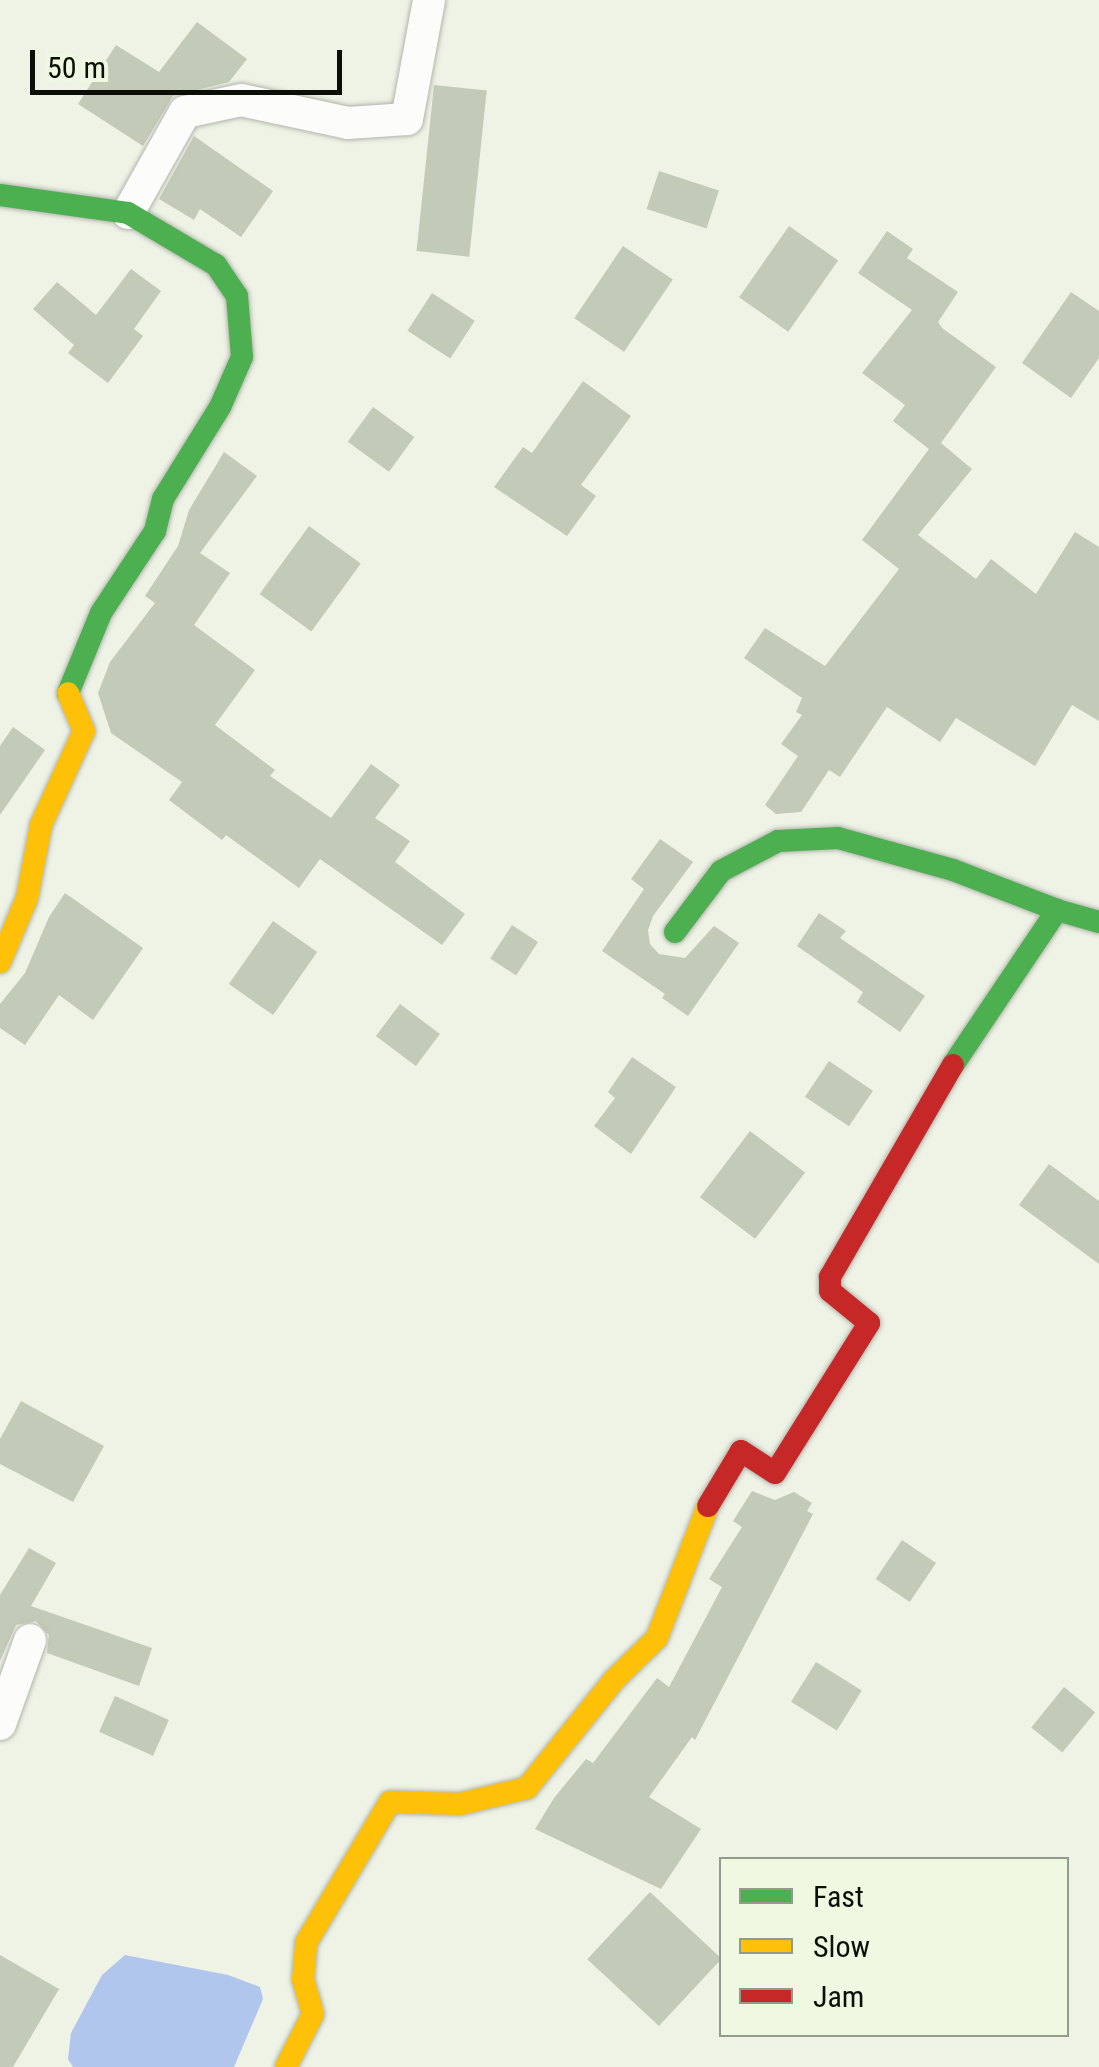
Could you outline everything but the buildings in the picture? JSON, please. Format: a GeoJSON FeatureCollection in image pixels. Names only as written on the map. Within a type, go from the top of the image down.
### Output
{"type":"FeatureCollection","features":[{"type":"Feature","properties":{"kind":"street"},"geometry":{"type":"LineString","coordinates":[[128,213],[185,112],[241,100],[348,123],[407,119],[430,0]]}},
{"type":"Feature","properties":{"kind":"street"},"geometry":{"type":"LineString","coordinates":[[0,195],[128,213],[216,266],[237,296],[242,357],[220,407],[164,499],[155,531],[101,613],[68,693],[84,732],[41,825],[26,898],[0,962]]}},
{"type":"Feature","properties":{"kind":"street"},"geometry":{"type":"LineString","coordinates":[[674,932],[720,870],[778,842],[838,838],[924,860],[1056,910],[1099,922]]}},
{"type":"Feature","properties":{"kind":"street"},"geometry":{"type":"LineString","coordinates":[[286,2067],[313,2014],[303,1980],[306,1943],[390,1802],[460,1804],[528,1788],[538,1780],[614,1680],[657,1638],[701,1517],[740,1451],[774,1473],[869,1323],[830,1291],[830,1277],[960,1052],[1056,910]]}},
{"type":"Feature","properties":{"kind":"street"},"geometry":{"type":"LineString","coordinates":[[0,1724],[30,1640]]}},
{"type":"Feature","properties":{"kind":"water"},"geometry":{"type":"Polygon","coordinates":[[[125,1955],[228,1975],[260,1987],[263,1999],[234,2067],[73,2067],[68,2059],[71,2033],[102,1975],[125,1955]]]}},
{"type":"Feature","properties":{"kind":"traffic: fast"},"geometry":{"type":"LineString","coordinates":[[0,195],[128,213],[216,265],[237,296],[242,357],[220,407],[163,499],[155,531],[101,613],[68,693]]}},
{"type":"Feature","properties":{"kind":"traffic: fast"},"geometry":{"type":"LineString","coordinates":[[675,932],[721,871],[778,841],[838,838],[953,870],[1057,910]]}},
{"type":"Feature","properties":{"kind":"traffic: fast"},"geometry":{"type":"LineString","coordinates":[[953,1065],[1057,910],[1099,922]]}},
{"type":"Feature","properties":{"kind":"traffic: slow"},"geometry":{"type":"LineString","coordinates":[[0,962],[27,898],[41,825],[84,731],[68,693]]}},
{"type":"Feature","properties":{"kind":"traffic: slow"},"geometry":{"type":"LineString","coordinates":[[286,2067],[313,2014],[303,1980],[306,1943],[390,1802],[460,1804],[527,1788],[614,1680],[657,1638],[708,1506]]}},
{"type":"Feature","properties":{"kind":"traffic: jam"},"geometry":{"type":"LineString","coordinates":[[708,1506],[741,1451],[775,1473],[869,1323],[830,1291],[830,1277],[953,1065]]}}]}
